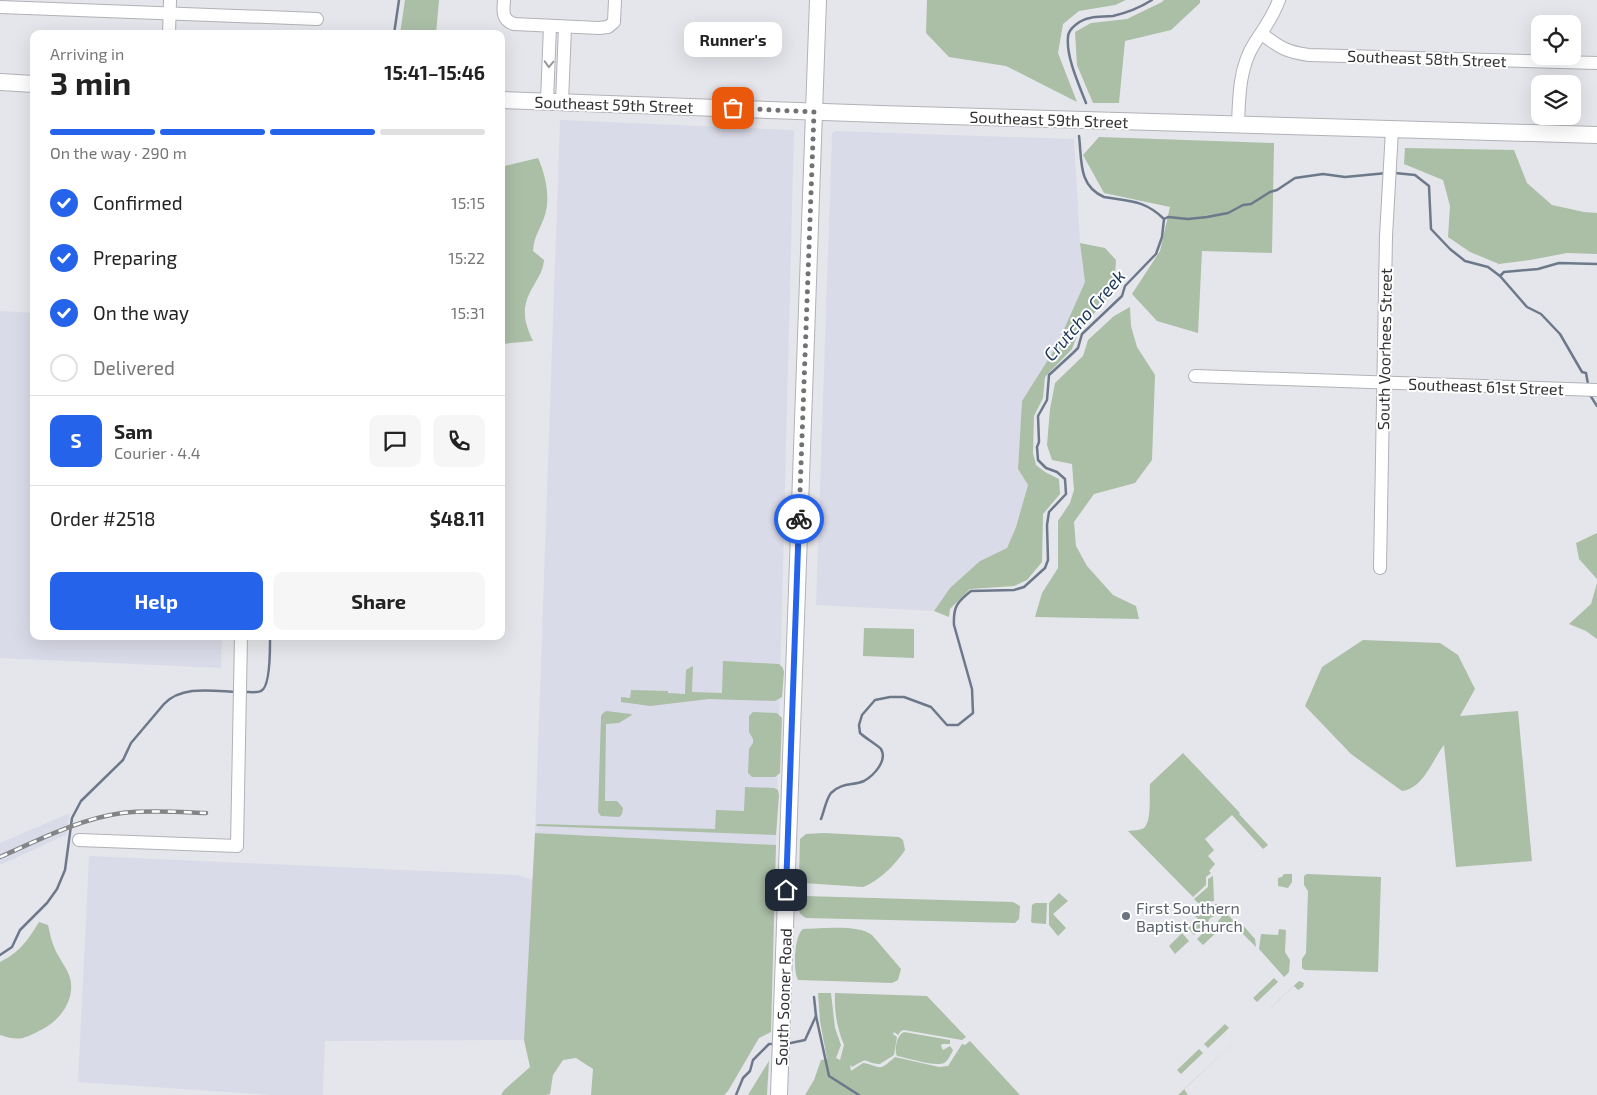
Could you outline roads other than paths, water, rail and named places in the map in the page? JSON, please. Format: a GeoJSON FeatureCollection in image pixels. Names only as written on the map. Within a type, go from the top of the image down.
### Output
{"type":"FeatureCollection","features":[{"type":"Feature","properties":{"kind":"main road","name":"South Sooner Road"},"geometry":{"type":"LineString","coordinates":[[779,1095],[818,0]]}},
{"type":"Feature","properties":{"kind":"main road"},"geometry":{"type":"LineString","coordinates":[[0,82],[30,84]]}},
{"type":"Feature","properties":{"kind":"main road","name":"Southeast 59th Street"},"geometry":{"type":"LineString","coordinates":[[505,100],[814,112],[1597,135]]}},
{"type":"Feature","properties":{"kind":"street"},"geometry":{"type":"LineString","coordinates":[[169,30],[170,0]]}},
{"type":"Feature","properties":{"kind":"street"},"geometry":{"type":"LineString","coordinates":[[504,0],[504,17],[514,24],[605,28],[612,26],[615,18],[615,0]]}},
{"type":"Feature","properties":{"kind":"street"},"geometry":{"type":"LineString","coordinates":[[1238,125],[1240,82],[1245,63],[1253,45],[1262,34],[1279,0]]}},
{"type":"Feature","properties":{"kind":"street"},"geometry":{"type":"LineString","coordinates":[[0,7],[317,19]]}},
{"type":"Feature","properties":{"kind":"street"},"geometry":{"type":"LineString","coordinates":[[550,26],[555,102]]}},
{"type":"Feature","properties":{"kind":"street"},"geometry":{"type":"LineString","coordinates":[[555,102],[565,27]]}},
{"type":"Feature","properties":{"kind":"street","name":"Southeast 58th Street"},"geometry":{"type":"LineString","coordinates":[[1262,34],[1276,46],[1290,52],[1309,55],[1597,63]]}},
{"type":"Feature","properties":{"kind":"street","name":"South Voorhees Street"},"geometry":{"type":"LineString","coordinates":[[1380,568],[1386,236],[1392,130]]}},
{"type":"Feature","properties":{"kind":"street","name":"Southeast 61st Street"},"geometry":{"type":"LineString","coordinates":[[1195,376],[1597,390]]}},
{"type":"Feature","properties":{"kind":"street"},"geometry":{"type":"LineString","coordinates":[[80,840],[237,846],[241,640]]}},
{"type":"Feature","properties":{"kind":"waterway"},"geometry":{"type":"LineString","coordinates":[[395,30],[399,0]]}},
{"type":"Feature","properties":{"kind":"waterway","name":"Crutcho Creek"},"geometry":{"type":"LineString","coordinates":[[1086,103],[1069,53],[1068,37],[1070,30],[1076,24],[1087,19],[1118,15],[1152,0]]}},
{"type":"Feature","properties":{"kind":"waterway","name":"Crutcho Creek"},"geometry":{"type":"LineString","coordinates":[[821,819],[831,793],[839,787],[864,781],[875,772],[881,763],[883,758],[881,749],[860,733],[859,725],[862,715],[875,700],[904,697],[931,707],[947,725],[958,725],[973,713],[972,689],[954,625],[955,609],[962,598],[971,591],[1014,590],[1024,587],[1045,568],[1048,560],[1047,525],[1049,512],[1066,494],[1065,479],[1057,472],[1046,468],[1038,460],[1038,416],[1047,400],[1049,375],[1078,348],[1082,334],[1122,296],[1125,286],[1156,254],[1162,237],[1164,219],[1150,208],[1136,202],[1104,197],[1096,192],[1085,179],[1081,163],[1079,136]]}},
{"type":"Feature","properties":{"kind":"waterway"},"geometry":{"type":"LineString","coordinates":[[1164,219],[1168,217],[1188,219],[1228,213],[1243,205],[1251,204],[1295,178],[1323,174],[1345,177],[1387,173]]}},
{"type":"Feature","properties":{"kind":"waterway"},"geometry":{"type":"LineString","coordinates":[[1395,173],[1415,175],[1429,186],[1431,229],[1450,249],[1465,261],[1488,267],[1500,276],[1527,307],[1541,314],[1560,334],[1582,372],[1586,373],[1588,384]]}},
{"type":"Feature","properties":{"kind":"waterway"},"geometry":{"type":"LineString","coordinates":[[1500,276],[1504,272],[1538,269],[1559,263],[1597,264]]}},
{"type":"Feature","properties":{"kind":"waterway"},"geometry":{"type":"LineString","coordinates":[[1590,395],[1597,406]]}},
{"type":"Feature","properties":{"kind":"waterway"},"geometry":{"type":"LineString","coordinates":[[245,692],[259,692],[267,682],[270,640]]}},
{"type":"Feature","properties":{"kind":"waterway"},"geometry":{"type":"LineString","coordinates":[[0,955],[12,947],[20,930],[47,903],[57,889],[65,870],[72,818],[81,801],[123,760],[131,743],[164,704],[180,694],[198,690],[237,692]]}},
{"type":"Feature","properties":{"kind":"waterway"},"geometry":{"type":"LineString","coordinates":[[814,997],[816,1016],[829,1076],[859,1095]]}},
{"type":"Feature","properties":{"kind":"waterway","name":"Crutcho Creek"},"geometry":{"type":"LineString","coordinates":[[786,1044],[805,1040],[816,1016]]}},
{"type":"Feature","properties":{"kind":"waterway","name":"Crutcho Creek"},"geometry":{"type":"LineString","coordinates":[[736,1095],[743,1078],[750,1071],[753,1060],[769,1044],[776,1044]]}},
{"type":"Feature","properties":{"kind":"railway"},"geometry":{"type":"LineString","coordinates":[[0,857],[75,825],[106,816],[143,812],[206,813]]}},
{"type":"Feature","properties":{"kind":"place","name":"Runner's"},"geometry":{"type":"Point","coordinates":[733,108]}},
{"type":"Feature","properties":{"kind":"place","name":"First Southern Baptist Church"},"geometry":{"type":"Point","coordinates":[1126,916]}}]}
